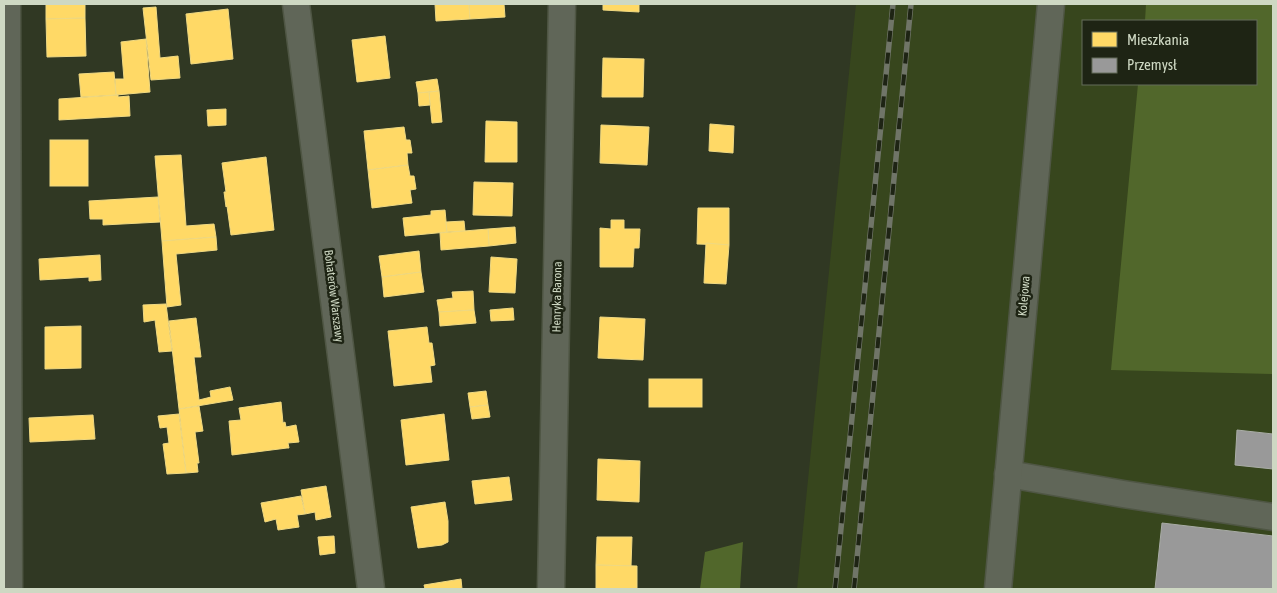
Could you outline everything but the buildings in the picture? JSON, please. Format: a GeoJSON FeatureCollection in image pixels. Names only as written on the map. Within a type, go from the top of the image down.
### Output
{"type":"FeatureCollection","features":[{"type":"Feature","properties":{"kind":"street"},"geometry":{"type":"LineString","coordinates":[[7,4],[9,589]]}},
{"type":"Feature","properties":{"kind":"street","name":"Bohaterów Warszawy"},"geometry":{"type":"LineString","coordinates":[[296,4],[371,589]]}},
{"type":"Feature","properties":{"kind":"street","name":"Henryka Barona"},"geometry":{"type":"LineString","coordinates":[[551,589],[562,4]]}},
{"type":"Feature","properties":{"kind":"street","name":"Kolejowa"},"geometry":{"type":"LineString","coordinates":[[998,589],[1051,4]]}},
{"type":"Feature","properties":{"kind":"street"},"geometry":{"type":"LineString","coordinates":[[1008,474],[1273,517]]}},
{"type":"Feature","properties":{"kind":"shaded area"},"geometry":{"type":"Polygon","coordinates":[[[856,4],[1273,4],[1273,589],[797,589],[856,4]]]}},
{"type":"Feature","properties":{"kind":"shaded area"},"geometry":{"type":"Polygon","coordinates":[[[1146,4],[1273,4],[1273,374],[1111,370],[1138,85],[1257,85],[1257,20],[1145,20],[1146,4]]]}},
{"type":"Feature","properties":{"kind":"shaded area"},"geometry":{"type":"Polygon","coordinates":[[[743,542],[740,589],[700,589],[705,552],[743,542]]]}},
{"type":"Feature","properties":{"kind":"railway"},"geometry":{"type":"LineString","coordinates":[[835,589],[893,4]]}},
{"type":"Feature","properties":{"kind":"railway"},"geometry":{"type":"LineString","coordinates":[[854,589],[911,4]]}}]}
